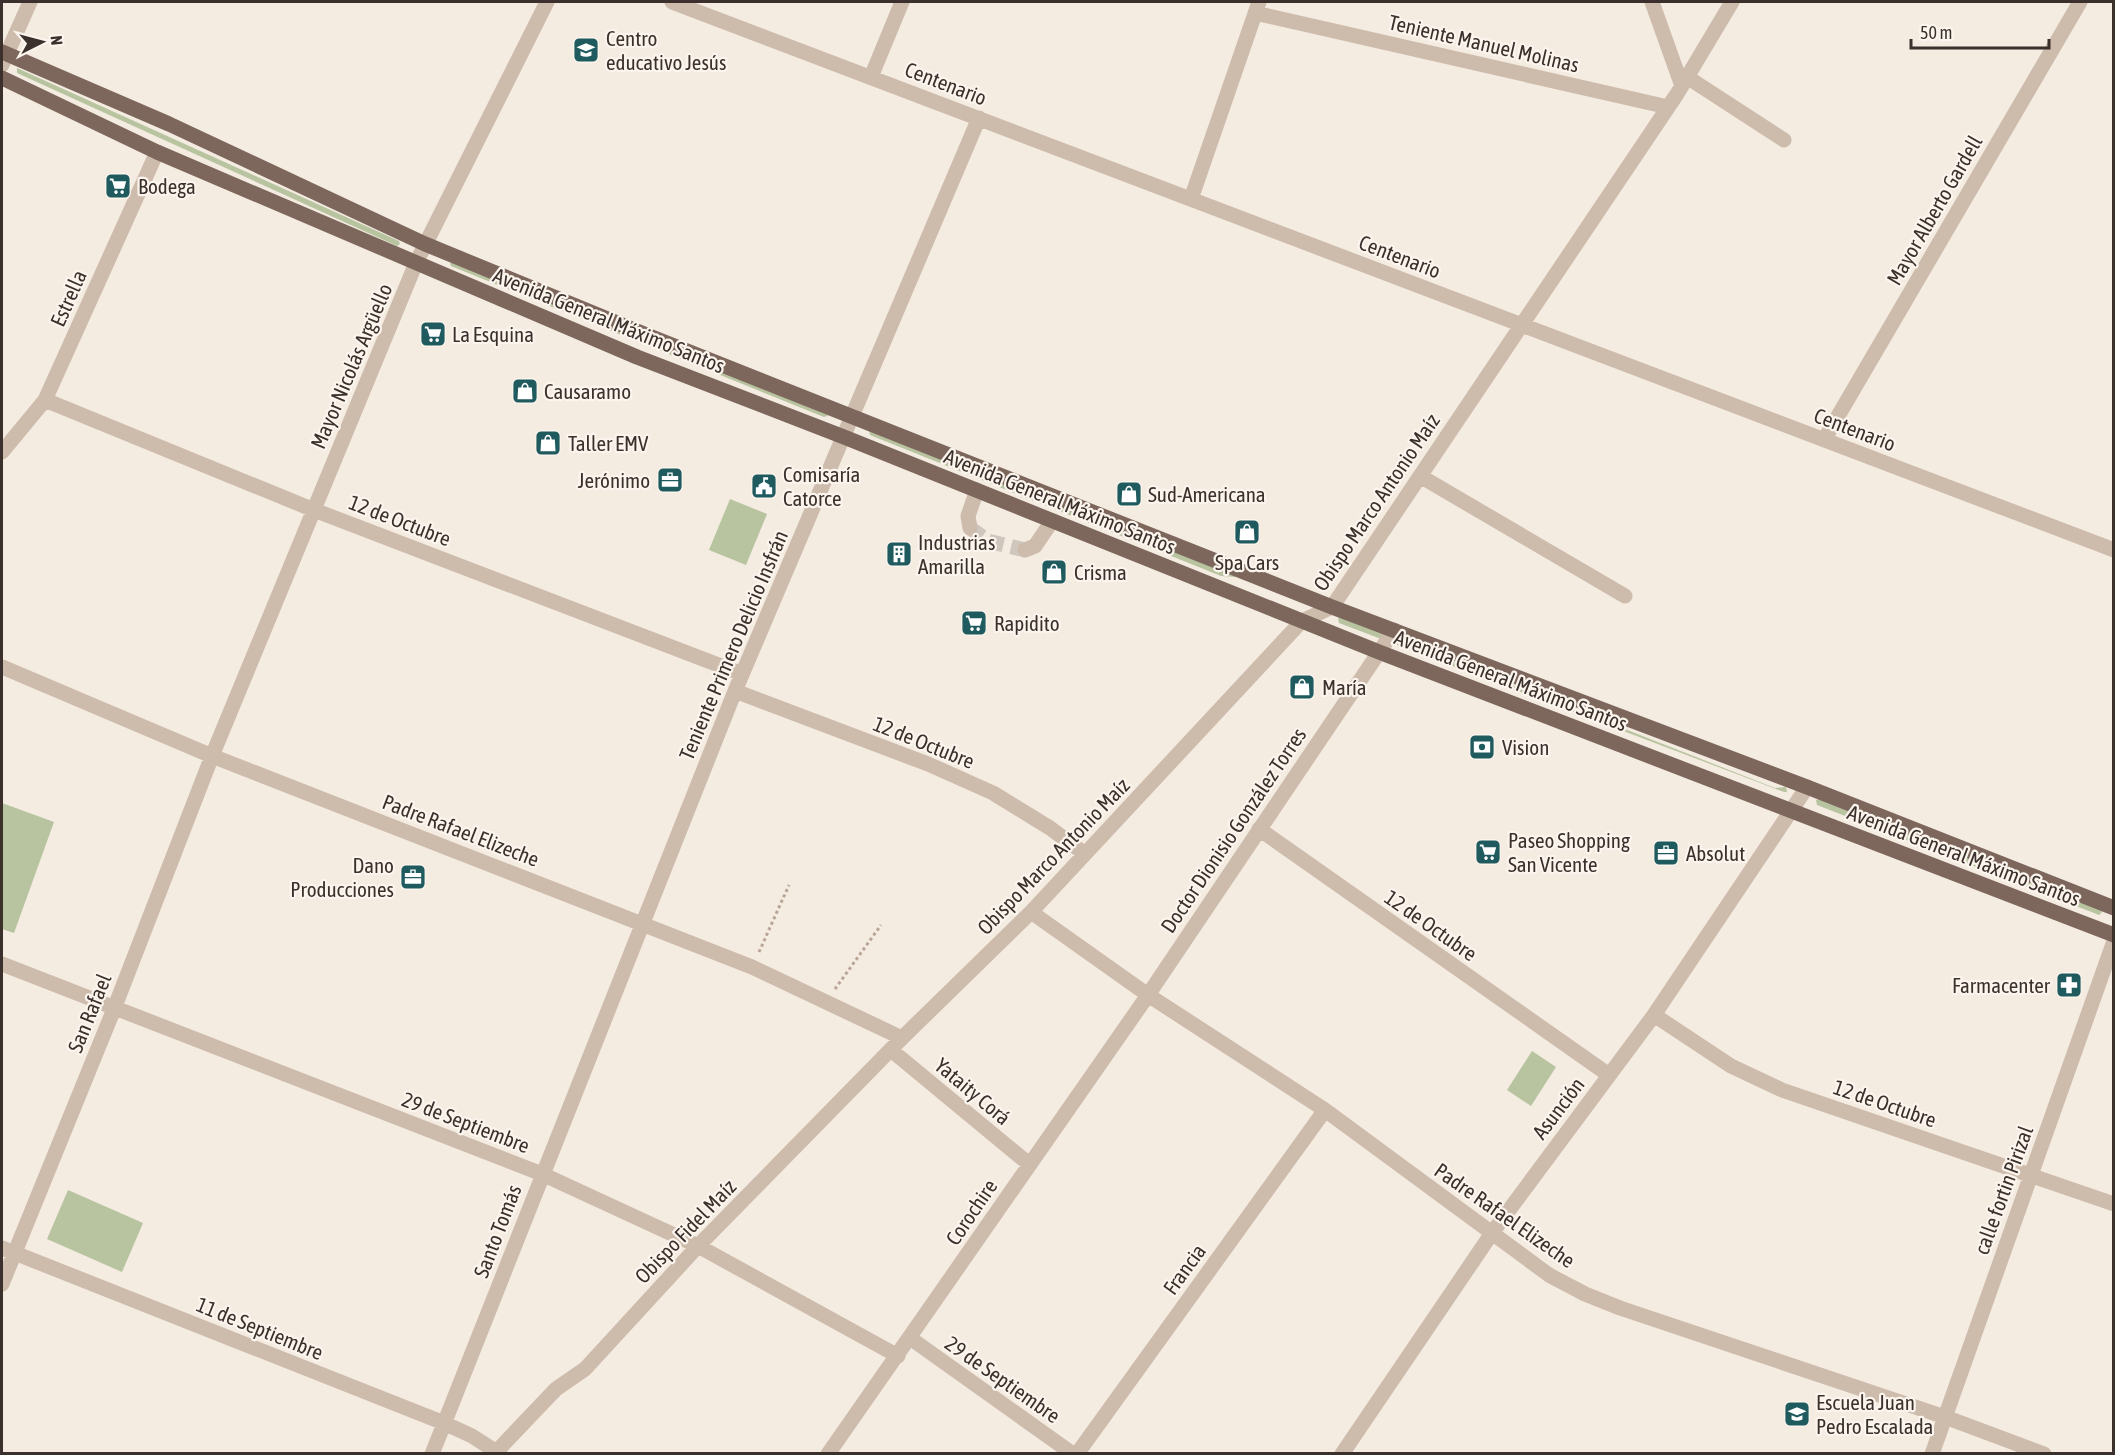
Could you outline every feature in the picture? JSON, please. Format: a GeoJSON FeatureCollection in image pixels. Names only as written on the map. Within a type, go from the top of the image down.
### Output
{"type":"FeatureCollection","features":[{"type":"Feature","properties":{"kind":"main road","name":"Avenida General Máximo Santos"},"geometry":{"type":"LineString","coordinates":[[3,57],[170,124],[425,244],[644,334],[1332,606],[1806,787],[2114,908]]}},
{"type":"Feature","properties":{"kind":"main road","name":"Avenida General Máximo Santos"},"geometry":{"type":"LineString","coordinates":[[2,78],[157,153],[637,357],[844,437],[1379,652],[2114,935]]}},
{"type":"Feature","properties":{"kind":"street"},"geometry":{"type":"LineString","coordinates":[[3,57],[30,2]]}},
{"type":"Feature","properties":{"kind":"street","name":"Mayor Nicolás Argüello"},"geometry":{"type":"LineString","coordinates":[[212,756],[425,244],[547,2]]}},
{"type":"Feature","properties":{"kind":"street","name":"Centenario"},"geometry":{"type":"LineString","coordinates":[[672,2],[2114,550]]}},
{"type":"Feature","properties":{"kind":"street"},"geometry":{"type":"LineString","coordinates":[[871,77],[902,2]]}},
{"type":"Feature","properties":{"kind":"street"},"geometry":{"type":"LineString","coordinates":[[1652,2],[1684,82],[1784,140]]}},
{"type":"Feature","properties":{"kind":"street","name":"Obispo Marco Antonio Maíz"},"geometry":{"type":"LineString","coordinates":[[902,1038],[1031,912],[1302,621],[1332,606],[1668,107],[1732,2]]}},
{"type":"Feature","properties":{"kind":"street","name":"Mayor Alberto Gardell"},"geometry":{"type":"LineString","coordinates":[[1824,440],[2080,2]]}},
{"type":"Feature","properties":{"kind":"street"},"geometry":{"type":"LineString","coordinates":[[1191,199],[1257,7]]}},
{"type":"Feature","properties":{"kind":"street","name":"Teniente Manuel Molinas"},"geometry":{"type":"LineString","coordinates":[[1257,7],[1668,107]]}},
{"type":"Feature","properties":{"kind":"street","name":"Teniente Primero Delicio Insfrán"},"geometry":{"type":"LineString","coordinates":[[644,924],[742,674],[979,118]]}},
{"type":"Feature","properties":{"kind":"street","name":"Estrella"},"geometry":{"type":"LineString","coordinates":[[2,452],[45,400],[157,153]]}},
{"type":"Feature","properties":{"kind":"street","name":"12 de Octubre"},"geometry":{"type":"LineString","coordinates":[[45,400],[314,510],[742,674]]}},
{"type":"Feature","properties":{"kind":"street"},"geometry":{"type":"LineString","coordinates":[[1420,476],[1625,596]]}},
{"type":"Feature","properties":{"kind":"street"},"geometry":{"type":"LineString","coordinates":[[970,528],[968,516],[977,490]]}},
{"type":"Feature","properties":{"kind":"street"},"geometry":{"type":"LineString","coordinates":[[1025,550],[1035,546],[1052,521]]}},
{"type":"Feature","properties":{"kind":"street","name":"Doctor Dionisio González Torres"},"geometry":{"type":"LineString","coordinates":[[1148,995],[1394,630]]}},
{"type":"Feature","properties":{"kind":"street","name":"Padre Rafael Elizeche"},"geometry":{"type":"LineString","coordinates":[[2,667],[212,756],[752,967],[902,1038]]}},
{"type":"Feature","properties":{"kind":"street","name":"12 de Octubre"},"geometry":{"type":"LineString","coordinates":[[735,691],[928,764],[993,793],[1040,822],[1085,854]]}},
{"type":"Feature","properties":{"kind":"street","name":"San Rafael"},"geometry":{"type":"LineString","coordinates":[[2,1284],[8,1250],[114,1009],[212,756]]}},
{"type":"Feature","properties":{"kind":"street","name":"Asunción"},"geometry":{"type":"LineString","coordinates":[[1342,1454],[1492,1233],[1654,1015],[1806,787]]}},
{"type":"Feature","properties":{"kind":"street","name":"12 de Octubre"},"geometry":{"type":"LineString","coordinates":[[1259,829],[1609,1075]]}},
{"type":"Feature","properties":{"kind":"street","name":"Padre Rafael Elizeche"},"geometry":{"type":"LineString","coordinates":[[1031,912],[1148,995],[1325,1110],[1549,1275],[1585,1294],[1620,1308],[1945,1417],[2044,1454]]}},
{"type":"Feature","properties":{"kind":"street","name":"Santo Tomás"},"geometry":{"type":"LineString","coordinates":[[432,1454],[542,1174],[644,924]]}},
{"type":"Feature","properties":{"kind":"street","name":"calle fortin Pirizal"},"geometry":{"type":"LineString","coordinates":[[1932,1454],[2114,941]]}},
{"type":"Feature","properties":{"kind":"street","name":"29 de Septiembre"},"geometry":{"type":"LineString","coordinates":[[2,964],[542,1174],[698,1245],[898,1356]]}},
{"type":"Feature","properties":{"kind":"street","name":"Corochire"},"geometry":{"type":"LineString","coordinates":[[828,1454],[1148,995]]}},
{"type":"Feature","properties":{"kind":"street","name":"12 de Octubre"},"geometry":{"type":"LineString","coordinates":[[1654,1015],[1731,1066],[1782,1090],[2114,1204]]}},
{"type":"Feature","properties":{"kind":"street","name":"Obispo Fidel Maíz"},"geometry":{"type":"LineString","coordinates":[[498,1452],[556,1389],[585,1369],[698,1245],[902,1038]]}},
{"type":"Feature","properties":{"kind":"street","name":"Yataity Corá"},"geometry":{"type":"LineString","coordinates":[[891,1050],[1029,1164]]}},
{"type":"Feature","properties":{"kind":"street","name":"Francia"},"geometry":{"type":"LineString","coordinates":[[1075,1454],[1325,1110]]}},
{"type":"Feature","properties":{"kind":"street","name":"11 de Septiembre"},"geometry":{"type":"LineString","coordinates":[[8,1250],[444,1423],[498,1452]]}},
{"type":"Feature","properties":{"kind":"street","name":"29 de Septiembre"},"geometry":{"type":"LineString","coordinates":[[910,1338],[1075,1454]]}},
{"type":"Feature","properties":{"kind":"path"},"geometry":{"type":"LineString","coordinates":[[752,967],[789,885]]}},
{"type":"Feature","properties":{"kind":"path"},"geometry":{"type":"LineString","coordinates":[[826,1002],[881,925]]}},
{"type":"Feature","properties":{"kind":"green space"},"geometry":{"type":"Polygon","coordinates":[[[17,68],[399,241],[400,244],[397,246],[17,73],[17,68]]]}},
{"type":"Feature","properties":{"kind":"green space"},"geometry":{"type":"Polygon","coordinates":[[[452,262],[828,415],[824,417],[451,266],[452,262]]]}},
{"type":"Feature","properties":{"kind":"green space"},"geometry":{"type":"Polygon","coordinates":[[[869,430],[1238,577],[1221,576],[870,435],[869,430]]]}},
{"type":"Feature","properties":{"kind":"green space"},"geometry":{"type":"Polygon","coordinates":[[[730,499],[767,514],[746,565],[709,550],[730,499]]]}},
{"type":"Feature","properties":{"kind":"green space"},"geometry":{"type":"Polygon","coordinates":[[[1338,618],[1775,788],[1786,787],[1787,792],[1784,792],[1339,623],[1338,618]]]}},
{"type":"Feature","properties":{"kind":"green space"},"geometry":{"type":"Polygon","coordinates":[[[1819,799],[2101,909],[2102,912],[2099,915],[1817,805],[1816,800],[1819,799]]]}},
{"type":"Feature","properties":{"kind":"green space"},"geometry":{"type":"Polygon","coordinates":[[[2,803],[54,822],[14,933],[2,929],[2,803]]]}},
{"type":"Feature","properties":{"kind":"green space"},"geometry":{"type":"Polygon","coordinates":[[[1532,1051],[1556,1067],[1531,1106],[1507,1090],[1532,1051]]]}},
{"type":"Feature","properties":{"kind":"green space"},"geometry":{"type":"Polygon","coordinates":[[[68,1190],[143,1223],[122,1272],[47,1239],[68,1190]]]}},
{"type":"Feature","properties":{"kind":"tunnel"},"geometry":{"type":"LineString","coordinates":[[970,528],[988,541],[1025,550]]}},
{"type":"Feature","properties":{"kind":"place","name":"Centro educativo Jesús"},"geometry":{"type":"Point","coordinates":[586,50]}},
{"type":"Feature","properties":{"kind":"place","name":"Bodega"},"geometry":{"type":"Point","coordinates":[118,186]}},
{"type":"Feature","properties":{"kind":"place","name":"La Esquina"},"geometry":{"type":"Point","coordinates":[433,334]}},
{"type":"Feature","properties":{"kind":"place","name":"Causaramo"},"geometry":{"type":"Point","coordinates":[525,391]}},
{"type":"Feature","properties":{"kind":"place","name":"Taller EMV"},"geometry":{"type":"Point","coordinates":[548,443]}},
{"type":"Feature","properties":{"kind":"place","name":"Jerónimo"},"geometry":{"type":"Point","coordinates":[670,480]}},
{"type":"Feature","properties":{"kind":"place","name":"Comisaría Catorce"},"geometry":{"type":"Point","coordinates":[764,486]}},
{"type":"Feature","properties":{"kind":"place","name":"Sud-Americana"},"geometry":{"type":"Point","coordinates":[1129,494]}},
{"type":"Feature","properties":{"kind":"place","name":"Spa Cars"},"geometry":{"type":"Point","coordinates":[1247,532]}},
{"type":"Feature","properties":{"kind":"place","name":"Industrias Amarilla"},"geometry":{"type":"Point","coordinates":[899,554]}},
{"type":"Feature","properties":{"kind":"place","name":"Crisma"},"geometry":{"type":"Point","coordinates":[1054,572]}},
{"type":"Feature","properties":{"kind":"place","name":"Rapidito"},"geometry":{"type":"Point","coordinates":[974,623]}},
{"type":"Feature","properties":{"kind":"place","name":"María"},"geometry":{"type":"Point","coordinates":[1302,687]}},
{"type":"Feature","properties":{"kind":"place","name":"Vision"},"geometry":{"type":"Point","coordinates":[1482,747]}},
{"type":"Feature","properties":{"kind":"place","name":"Paseo Shopping San Vicente"},"geometry":{"type":"Point","coordinates":[1488,852]}},
{"type":"Feature","properties":{"kind":"place","name":"Absolut"},"geometry":{"type":"Point","coordinates":[1666,853]}},
{"type":"Feature","properties":{"kind":"place","name":"Dano Producciones"},"geometry":{"type":"Point","coordinates":[413,877]}},
{"type":"Feature","properties":{"kind":"place","name":"Farmacenter"},"geometry":{"type":"Point","coordinates":[2069,985]}},
{"type":"Feature","properties":{"kind":"place","name":"Escuela Juan Pedro Escalada"},"geometry":{"type":"Point","coordinates":[1797,1414]}}]}
